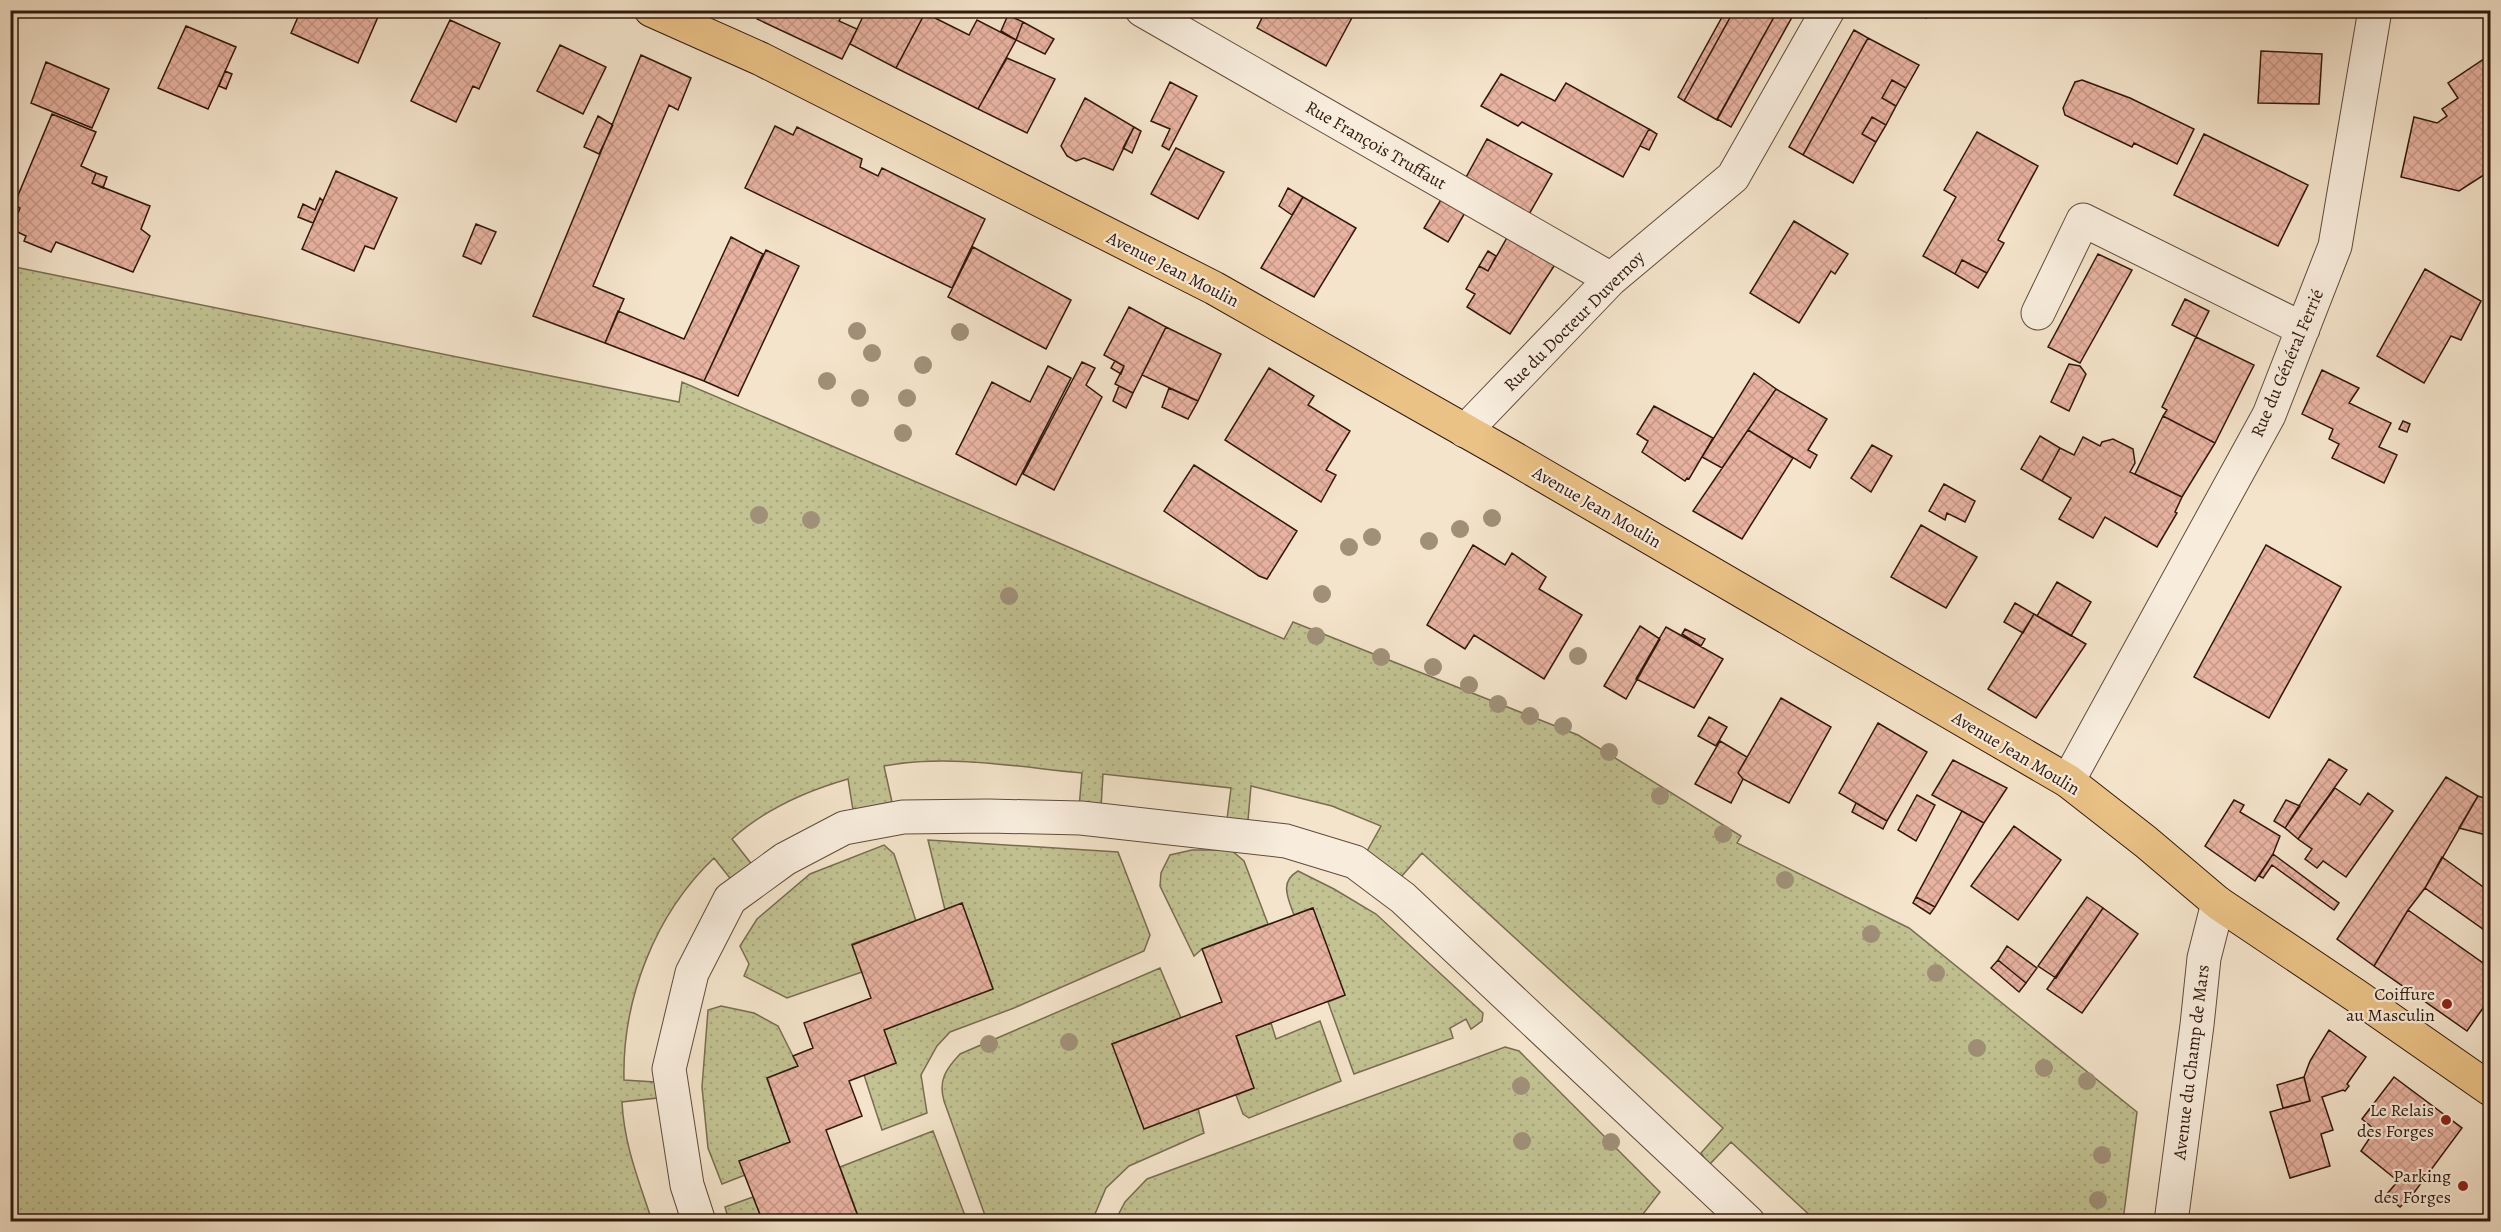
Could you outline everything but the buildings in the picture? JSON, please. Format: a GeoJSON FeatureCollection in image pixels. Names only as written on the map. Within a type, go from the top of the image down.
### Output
{"type":"FeatureCollection","features":[{"type":"Feature","properties":{"kind":"main road","name":"Avenue Jean Moulin"},"geometry":{"type":"LineString","coordinates":[[651,10],[760,59],[1214,288],[2068,781],[2146,842],[2218,903],[2490,1089]]}},
{"type":"Feature","properties":{"kind":"street","name":"Rue François Truffaut"},"geometry":{"type":"LineString","coordinates":[[1142,10],[1611,279]]}},
{"type":"Feature","properties":{"kind":"street","name":"Rue du Docteur Duvernoy"},"geometry":{"type":"LineString","coordinates":[[1465,431],[1611,279],[1733,177],[1828,10]]}},
{"type":"Feature","properties":{"kind":"street","name":"Rue du Général Ferrié"},"geometry":{"type":"LineString","coordinates":[[2068,781],[2269,415],[2335,246],[2374,10]]}},
{"type":"Feature","properties":{"kind":"street"},"geometry":{"type":"LineString","coordinates":[[2038,314],[2083,220],[2303,329]]}},
{"type":"Feature","properties":{"kind":"street"},"geometry":{"type":"LineString","coordinates":[[699,1221],[687,1185],[669,1069],[692,973],[730,899],[784,860],[844,828],[903,817],[988,816],[1081,818],[1286,841],[1355,862],[1403,898],[1748,1221]]}},
{"type":"Feature","properties":{"kind":"street","name":"Avenue du Champ de Mars"},"geometry":{"type":"LineString","coordinates":[[2171,1221],[2204,958],[2218,903]]}},
{"type":"Feature","properties":{"kind":"green space"},"geometry":{"type":"Polygon","coordinates":[[[10,266],[679,402],[682,382],[1284,639],[1293,622],[1578,735],[1741,836],[1737,843],[1909,928],[2137,1112],[2123,1221],[1816,1221],[1731,1142],[1709,1165],[1701,1153],[1723,1128],[1422,853],[1401,877],[1366,853],[1381,826],[1332,806],[1251,786],[1248,820],[1227,819],[1231,788],[1103,774],[1101,808],[1079,808],[1082,773],[983,763],[933,761],[884,766],[892,802],[853,810],[848,779],[802,795],[772,810],[732,839],[753,866],[733,882],[714,858],[693,880],[659,931],[636,989],[629,1019],[624,1080],[655,1082],[657,1098],[622,1102],[629,1148],[652,1221],[11,1221],[10,266]]]}},
{"type":"Feature","properties":{"kind":"green space"},"geometry":{"type":"Polygon","coordinates":[[[928,840],[1118,852],[1150,935],[1144,951],[1014,1008],[950,1032],[937,1046],[921,1075],[927,1113],[882,1130],[864,1075],[896,1063],[884,1030],[993,988],[962,904],[945,910],[928,840]]]}},
{"type":"Feature","properties":{"kind":"green space"},"geometry":{"type":"Polygon","coordinates":[[[884,845],[894,854],[916,921],[852,944],[862,972],[787,998],[744,976],[749,964],[740,946],[757,919],[810,874],[884,845]]]}},
{"type":"Feature","properties":{"kind":"green space"},"geometry":{"type":"Polygon","coordinates":[[[1192,850],[1231,850],[1244,861],[1268,924],[1202,949],[1194,956],[1160,886],[1161,873],[1170,855],[1192,850]]]}},
{"type":"Feature","properties":{"kind":"green space"},"geometry":{"type":"Polygon","coordinates":[[[1298,871],[1376,914],[1483,1013],[1482,1021],[1471,1029],[1466,1019],[1450,1028],[1453,1038],[1354,1074],[1328,1002],[1345,995],[1312,908],[1294,915],[1288,897],[1287,885],[1292,875],[1298,871]]]}},
{"type":"Feature","properties":{"kind":"green space"},"geometry":{"type":"Polygon","coordinates":[[[1160,968],[1181,1018],[1112,1044],[1198,1108],[1204,1133],[1129,1166],[1106,1188],[1092,1221],[987,1221],[942,1094],[943,1081],[951,1065],[960,1054],[1160,968]]]}},
{"type":"Feature","properties":{"kind":"green space"},"geometry":{"type":"Polygon","coordinates":[[[721,1006],[754,1013],[778,1026],[798,1066],[767,1079],[790,1142],[745,1175],[722,1184],[708,1148],[702,1087],[708,1010],[721,1006]]]}},
{"type":"Feature","properties":{"kind":"green space"},"geometry":{"type":"Polygon","coordinates":[[[1320,1021],[1341,1081],[1249,1118],[1243,1114],[1236,1095],[1254,1088],[1236,1036],[1271,1023],[1276,1039],[1320,1021]]]}},
{"type":"Feature","properties":{"kind":"green space"},"geometry":{"type":"Polygon","coordinates":[[[1505,1047],[1519,1051],[1660,1192],[1640,1218],[1632,1222],[1115,1221],[1125,1202],[1147,1179],[1505,1047]]]}},
{"type":"Feature","properties":{"kind":"green space"},"geometry":{"type":"Polygon","coordinates":[[[933,1131],[967,1221],[860,1221],[840,1167],[933,1131]]]}},
{"type":"Feature","properties":{"kind":"green space"},"geometry":{"type":"Polygon","coordinates":[[[753,1197],[763,1221],[729,1221],[725,1207],[753,1197]]]}},
{"type":"Feature","properties":{"kind":"place","name":"Coiffure au Masculin"},"geometry":{"type":"Point","coordinates":[2447,1004]}},
{"type":"Feature","properties":{"kind":"place","name":"Le Relais des Forges"},"geometry":{"type":"Point","coordinates":[2446,1120]}},
{"type":"Feature","properties":{"kind":"place","name":"Parking des Forges"},"geometry":{"type":"Point","coordinates":[2463,1186]}}]}
